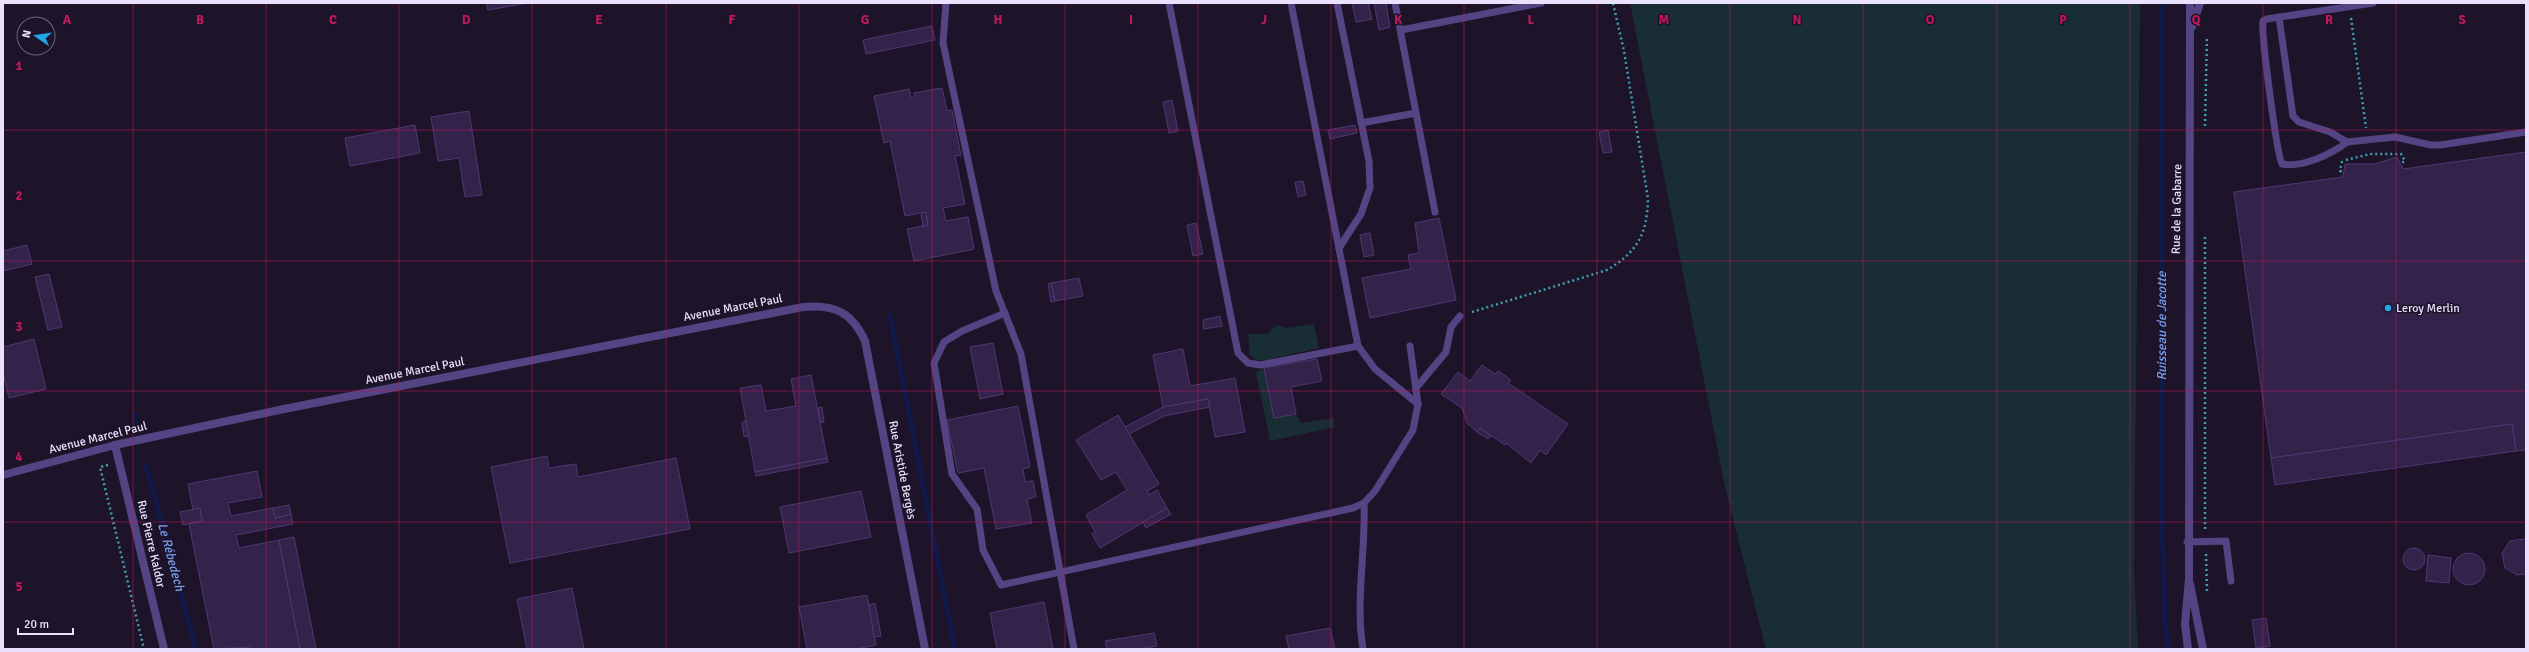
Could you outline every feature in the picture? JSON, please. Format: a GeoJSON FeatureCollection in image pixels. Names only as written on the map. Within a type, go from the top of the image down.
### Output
{"type":"FeatureCollection","features":[{"type":"Feature","properties":{"kind":"street","name":"Rue de la Gabarre"},"geometry":{"type":"LineString","coordinates":[[2188,649],[2185,624],[2189,578],[2190,3]]}},
{"type":"Feature","properties":{"kind":"street","name":"Rue de la Gabarre"},"geometry":{"type":"LineString","coordinates":[[2191,33],[2200,3]]}},
{"type":"Feature","properties":{"kind":"street","name":"Avenue Marcel Paul"},"geometry":{"type":"LineString","coordinates":[[3,475],[115,445],[284,409],[803,307],[820,306],[835,308]]}},
{"type":"Feature","properties":{"kind":"street","name":"Rue Aristide Bergès"},"geometry":{"type":"LineString","coordinates":[[835,308],[858,326],[865,341],[925,649]]}},
{"type":"Feature","properties":{"kind":"street","name":"Rue Pierre Kaldor"},"geometry":{"type":"LineString","coordinates":[[115,445],[164,649]]}},
{"type":"Feature","properties":{"kind":"street","name":"Rue de la Gabarre"},"geometry":{"type":"LineString","coordinates":[[2189,578],[2203,649]]}},
{"type":"Feature","properties":{"kind":"lane"},"geometry":{"type":"LineString","coordinates":[[946,3],[943,43],[996,291],[1021,354],[1074,649]]}},
{"type":"Feature","properties":{"kind":"lane"},"geometry":{"type":"LineString","coordinates":[[1169,3],[1238,353],[1248,363],[1260,365],[1358,346]]}},
{"type":"Feature","properties":{"kind":"lane"},"geometry":{"type":"LineString","coordinates":[[1291,3],[1358,346],[1375,369],[1418,404]]}},
{"type":"Feature","properties":{"kind":"lane"},"geometry":{"type":"LineString","coordinates":[[1336,3],[1369,161],[1370,188],[1361,214],[1338,248]]}},
{"type":"Feature","properties":{"kind":"lane"},"geometry":{"type":"LineString","coordinates":[[1395,3],[1435,212]]}},
{"type":"Feature","properties":{"kind":"lane"},"geometry":{"type":"LineString","coordinates":[[1401,30],[1538,3]]}},
{"type":"Feature","properties":{"kind":"lane"},"geometry":{"type":"LineString","coordinates":[[2373,3],[2349,6],[2329,6],[2263,22],[2262,28],[2280,160],[2282,164],[2288,165],[2314,160],[2338,149],[2347,142],[2395,137],[2431,145],[2440,145],[2526,132]]}},
{"type":"Feature","properties":{"kind":"lane"},"geometry":{"type":"LineString","coordinates":[[2279,17],[2293,116],[2299,122],[2330,132],[2347,142]]}},
{"type":"Feature","properties":{"kind":"lane"},"geometry":{"type":"LineString","coordinates":[[1361,123],[1416,113]]}},
{"type":"Feature","properties":{"kind":"lane"},"geometry":{"type":"LineString","coordinates":[[1005,314],[962,331],[944,342],[934,363],[952,474],[977,509],[983,550],[1001,585],[1353,508],[1364,503],[1375,490],[1413,430],[1418,404],[1410,346]]}},
{"type":"Feature","properties":{"kind":"lane"},"geometry":{"type":"LineString","coordinates":[[1416,388],[1446,352],[1451,327],[1460,316]]}},
{"type":"Feature","properties":{"kind":"lane"},"geometry":{"type":"LineString","coordinates":[[1363,649],[1360,593],[1365,540],[1364,503]]}},
{"type":"Feature","properties":{"kind":"lane"},"geometry":{"type":"LineString","coordinates":[[2188,542],[2226,540],[2231,581]]}},
{"type":"Feature","properties":{"kind":"path"},"geometry":{"type":"LineString","coordinates":[[1460,316],[1607,270],[1627,258],[1639,242],[1648,219],[1648,199],[1624,51],[1613,3]]}},
{"type":"Feature","properties":{"kind":"path"},"geometry":{"type":"LineString","coordinates":[[2349,6],[2370,154]]}},
{"type":"Feature","properties":{"kind":"path"},"geometry":{"type":"LineString","coordinates":[[2204,134],[2207,36]]}},
{"type":"Feature","properties":{"kind":"path"},"geometry":{"type":"LineString","coordinates":[[2344,172],[2340,171],[2342,160],[2370,154],[2401,154],[2405,161],[2400,164]]}},
{"type":"Feature","properties":{"kind":"path"},"geometry":{"type":"LineString","coordinates":[[2204,231],[2204,491]]}},
{"type":"Feature","properties":{"kind":"green space"},"geometry":{"type":"Polygon","coordinates":[[[1630,3],[2140,3],[2134,570],[2138,649],[1766,649],[1725,487],[1630,3]]]}},
{"type":"Feature","properties":{"kind":"green space"},"geometry":{"type":"Polygon","coordinates":[[[1314,324],[1319,348],[1265,360],[1256,360],[1250,355],[1248,334],[1267,334],[1277,325],[1287,328],[1314,324]]]}},
{"type":"Feature","properties":{"kind":"green space"},"geometry":{"type":"Polygon","coordinates":[[[1264,368],[1274,418],[1296,414],[1301,423],[1334,418],[1335,427],[1270,441],[1256,372],[1264,368]]]}},
{"type":"Feature","properties":{"kind":"building"},"geometry":{"type":"Polygon","coordinates":[[[486,3],[528,3],[488,10],[486,3]]]}},
{"type":"Feature","properties":{"kind":"building"},"geometry":{"type":"Polygon","coordinates":[[[1352,3],[1368,3],[1372,19],[1356,22],[1352,3]]]}},
{"type":"Feature","properties":{"kind":"building"},"geometry":{"type":"Polygon","coordinates":[[[1374,3],[1386,3],[1390,27],[1379,30],[1374,3]]]}},
{"type":"Feature","properties":{"kind":"building"},"geometry":{"type":"Polygon","coordinates":[[[932,26],[935,40],[866,54],[863,40],[932,26]]]}},
{"type":"Feature","properties":{"kind":"building"},"geometry":{"type":"Polygon","coordinates":[[[942,88],[947,111],[952,110],[961,155],[955,156],[965,204],[943,208],[946,221],[968,217],[974,249],[914,261],[907,229],[928,225],[926,212],[905,216],[890,141],[884,143],[874,96],[909,89],[911,98],[915,97],[914,93],[942,88]]]}},
{"type":"Feature","properties":{"kind":"building"},"geometry":{"type":"Polygon","coordinates":[[[1172,100],[1178,131],[1169,133],[1163,102],[1172,100]]]}},
{"type":"Feature","properties":{"kind":"building"},"geometry":{"type":"Polygon","coordinates":[[[469,111],[482,195],[465,197],[459,158],[438,161],[431,117],[469,111]]]}},
{"type":"Feature","properties":{"kind":"building"},"geometry":{"type":"Polygon","coordinates":[[[415,125],[420,153],[350,166],[345,138],[415,125]]]}},
{"type":"Feature","properties":{"kind":"building"},"geometry":{"type":"Polygon","coordinates":[[[1355,125],[1357,133],[1330,139],[1328,130],[1355,125]]]}},
{"type":"Feature","properties":{"kind":"building"},"geometry":{"type":"Polygon","coordinates":[[[1608,130],[1612,152],[1603,153],[1599,132],[1608,130]]]}},
{"type":"Feature","properties":{"kind":"building","name":"Leroy Merlin"},"geometry":{"type":"Polygon","coordinates":[[[2526,152],[2526,450],[2516,451],[2512,424],[2271,458],[2234,192],[2343,177],[2345,164],[2375,164],[2397,157],[2403,169],[2526,152]]]}},
{"type":"Feature","properties":{"kind":"building"},"geometry":{"type":"Polygon","coordinates":[[[1303,181],[1306,195],[1298,197],[1295,182],[1303,181]]]}},
{"type":"Feature","properties":{"kind":"building"},"geometry":{"type":"Polygon","coordinates":[[[926,212],[928,225],[923,226],[921,213],[926,212]]]}},
{"type":"Feature","properties":{"kind":"building"},"geometry":{"type":"Polygon","coordinates":[[[1439,218],[1456,300],[1370,318],[1362,278],[1411,269],[1408,255],[1419,253],[1415,223],[1439,218]]]}},
{"type":"Feature","properties":{"kind":"building"},"geometry":{"type":"Polygon","coordinates":[[[1196,223],[1203,254],[1193,256],[1187,225],[1196,223]]]}},
{"type":"Feature","properties":{"kind":"building"},"geometry":{"type":"Polygon","coordinates":[[[1370,233],[1374,255],[1364,257],[1360,235],[1370,233]]]}},
{"type":"Feature","properties":{"kind":"building"},"geometry":{"type":"Polygon","coordinates":[[[27,245],[32,264],[3,271],[3,251],[27,245]]]}},
{"type":"Feature","properties":{"kind":"building"},"geometry":{"type":"Polygon","coordinates":[[[49,274],[62,327],[48,330],[35,277],[49,274]]]}},
{"type":"Feature","properties":{"kind":"building"},"geometry":{"type":"Polygon","coordinates":[[[1079,278],[1083,296],[1055,301],[1051,283],[1079,278]]]}},
{"type":"Feature","properties":{"kind":"building"},"geometry":{"type":"Polygon","coordinates":[[[1051,283],[1055,301],[1051,302],[1048,284],[1051,283]]]}},
{"type":"Feature","properties":{"kind":"building"},"geometry":{"type":"Polygon","coordinates":[[[1220,316],[1222,326],[1204,329],[1203,320],[1220,316]]]}},
{"type":"Feature","properties":{"kind":"building"},"geometry":{"type":"Polygon","coordinates":[[[34,339],[46,389],[9,398],[3,373],[3,347],[34,339]]]}},
{"type":"Feature","properties":{"kind":"building"},"geometry":{"type":"Polygon","coordinates":[[[993,343],[1003,394],[980,399],[970,347],[993,343]]]}},
{"type":"Feature","properties":{"kind":"building"},"geometry":{"type":"Polygon","coordinates":[[[1183,349],[1190,386],[1235,378],[1245,432],[1215,437],[1208,399],[1163,407],[1153,355],[1183,349]]]}},
{"type":"Feature","properties":{"kind":"building"},"geometry":{"type":"Polygon","coordinates":[[[1317,359],[1322,381],[1291,387],[1296,414],[1274,418],[1264,368],[1317,359]]]}},
{"type":"Feature","properties":{"kind":"building"},"geometry":{"type":"Polygon","coordinates":[[[1482,365],[1495,374],[1498,371],[1511,380],[1508,383],[1568,424],[1546,455],[1540,450],[1531,463],[1506,443],[1505,445],[1480,428],[1477,432],[1467,423],[1462,408],[1441,394],[1458,372],[1470,381],[1482,365]]]}},
{"type":"Feature","properties":{"kind":"building"},"geometry":{"type":"Polygon","coordinates":[[[811,375],[827,458],[755,472],[740,388],[761,385],[766,411],[796,406],[791,379],[811,375]]]}},
{"type":"Feature","properties":{"kind":"building"},"geometry":{"type":"Polygon","coordinates":[[[1208,399],[1210,407],[1164,416],[1129,434],[1125,427],[1163,407],[1208,399]]]}},
{"type":"Feature","properties":{"kind":"building"},"geometry":{"type":"Polygon","coordinates":[[[1018,406],[1030,467],[1023,469],[1025,482],[1033,481],[1036,497],[1027,499],[1032,523],[996,529],[984,468],[958,473],[947,420],[1018,406]]]}},
{"type":"Feature","properties":{"kind":"building"},"geometry":{"type":"Polygon","coordinates":[[[822,407],[824,422],[821,423],[818,408],[822,407]]]}},
{"type":"Feature","properties":{"kind":"building"},"geometry":{"type":"Polygon","coordinates":[[[1118,415],[1159,484],[1147,491],[1149,495],[1157,490],[1167,508],[1100,548],[1092,534],[1095,532],[1086,515],[1127,490],[1116,472],[1101,480],[1076,440],[1118,415]]]}},
{"type":"Feature","properties":{"kind":"building"},"geometry":{"type":"Polygon","coordinates":[[[746,421],[749,436],[744,437],[742,422],[746,421]]]}},
{"type":"Feature","properties":{"kind":"building"},"geometry":{"type":"Polygon","coordinates":[[[2512,424],[2516,451],[2275,485],[2271,458],[2512,424]]]}},
{"type":"Feature","properties":{"kind":"building"},"geometry":{"type":"Polygon","coordinates":[[[1480,428],[1491,436],[1488,439],[1477,432],[1480,428]]]}},
{"type":"Feature","properties":{"kind":"building"},"geometry":{"type":"Polygon","coordinates":[[[547,456],[549,468],[576,464],[578,477],[676,458],[690,529],[510,563],[491,467],[547,456]]]}},
{"type":"Feature","properties":{"kind":"building"},"geometry":{"type":"Polygon","coordinates":[[[827,458],[828,462],[756,476],[755,472],[827,458]]]}},
{"type":"Feature","properties":{"kind":"building"},"geometry":{"type":"Polygon","coordinates":[[[257,471],[262,497],[228,503],[231,516],[273,508],[275,518],[291,514],[293,524],[236,535],[239,548],[279,540],[300,649],[251,649],[250,647],[214,649],[189,524],[202,521],[200,508],[193,510],[188,484],[257,471]]]}},
{"type":"Feature","properties":{"kind":"building"},"geometry":{"type":"Polygon","coordinates":[[[861,491],[871,537],[789,553],[780,507],[861,491]]]}},
{"type":"Feature","properties":{"kind":"building"},"geometry":{"type":"Polygon","coordinates":[[[289,505],[291,514],[275,518],[273,508],[289,505]]]}},
{"type":"Feature","properties":{"kind":"building"},"geometry":{"type":"Polygon","coordinates":[[[200,508],[202,521],[183,525],[180,512],[200,508]]]}},
{"type":"Feature","properties":{"kind":"building"},"geometry":{"type":"Polygon","coordinates":[[[1167,508],[1171,514],[1146,528],[1143,522],[1167,508]]]}},
{"type":"Feature","properties":{"kind":"building"},"geometry":{"type":"Polygon","coordinates":[[[294,537],[316,649],[300,649],[279,540],[294,537]]]}},
{"type":"Feature","properties":{"kind":"building"},"geometry":{"type":"Polygon","coordinates":[[[2526,540],[2526,574],[2517,575],[2505,568],[2502,553],[2510,541],[2526,540]]]}},
{"type":"Feature","properties":{"kind":"building"},"geometry":{"type":"Polygon","coordinates":[[[2414,548],[2422,551],[2425,559],[2422,567],[2414,570],[2406,567],[2403,559],[2406,551],[2414,548]]]}},
{"type":"Feature","properties":{"kind":"building"},"geometry":{"type":"Polygon","coordinates":[[[2466,553],[2472,553],[2481,557],[2485,569],[2481,581],[2472,585],[2466,585],[2457,581],[2453,572],[2453,566],[2457,557],[2466,553]]]}},
{"type":"Feature","properties":{"kind":"building"},"geometry":{"type":"Polygon","coordinates":[[[2428,555],[2451,558],[2449,583],[2426,581],[2428,555]]]}},
{"type":"Feature","properties":{"kind":"building"},"geometry":{"type":"Polygon","coordinates":[[[572,588],[584,649],[527,649],[517,599],[572,588]]]}},
{"type":"Feature","properties":{"kind":"building"},"geometry":{"type":"Polygon","coordinates":[[[867,595],[876,645],[856,649],[807,649],[799,607],[867,595]]]}},
{"type":"Feature","properties":{"kind":"building"},"geometry":{"type":"Polygon","coordinates":[[[1044,602],[1053,649],[997,649],[990,613],[1044,602]]]}},
{"type":"Feature","properties":{"kind":"building"},"geometry":{"type":"Polygon","coordinates":[[[875,603],[881,636],[874,637],[869,605],[875,603]]]}},
{"type":"Feature","properties":{"kind":"building"},"geometry":{"type":"Polygon","coordinates":[[[2266,618],[2270,646],[2256,648],[2252,620],[2266,618]]]}},
{"type":"Feature","properties":{"kind":"building"},"geometry":{"type":"Polygon","coordinates":[[[1330,628],[1335,649],[1289,649],[1286,636],[1330,628]]]}},
{"type":"Feature","properties":{"kind":"building"},"geometry":{"type":"Polygon","coordinates":[[[1154,633],[1157,646],[1139,649],[1107,649],[1105,641],[1154,633]]]}},
{"type":"Feature","properties":{"kind":"waterway","name":"Ruisseau de Jacotte"},"geometry":{"type":"LineString","coordinates":[[2162,3],[2162,517],[2165,625],[2168,649]]}},
{"type":"Feature","properties":{"kind":"waterway"},"geometry":{"type":"LineString","coordinates":[[890,316],[955,649]]}},
{"type":"Feature","properties":{"kind":"waterway","name":"Le Rébedech"},"geometry":{"type":"LineString","coordinates":[[134,415],[136,421]]}},
{"type":"Feature","properties":{"kind":"waterway","name":"Le Rébedech"},"geometry":{"type":"LineString","coordinates":[[146,466],[196,649]]}},
{"type":"Feature","properties":{"kind":"place","name":"Leroy Merlin"},"geometry":{"type":"Point","coordinates":[2388,308]}}]}
